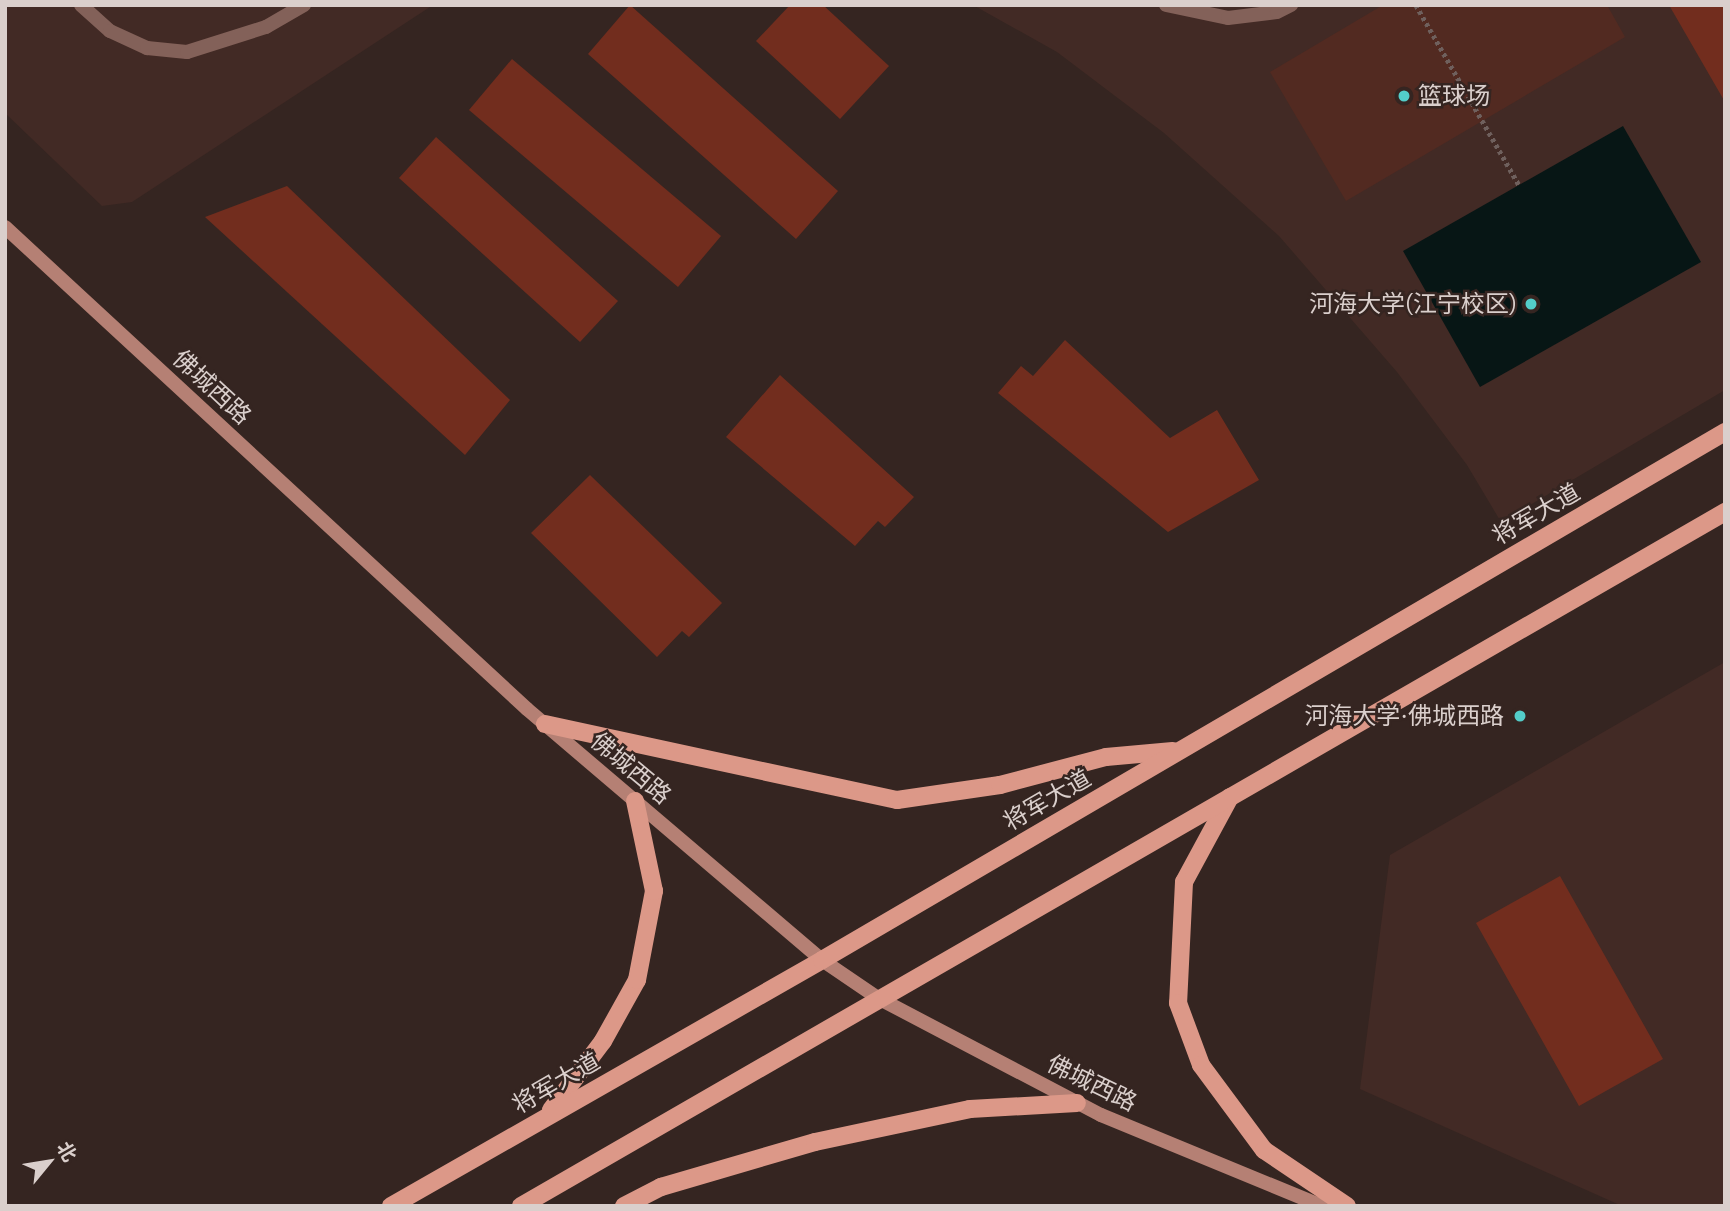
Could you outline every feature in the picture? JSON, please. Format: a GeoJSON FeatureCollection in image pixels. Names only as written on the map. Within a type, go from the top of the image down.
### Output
{"type":"FeatureCollection","features":[{"type":"Feature","properties":{"kind":"main road","name":"佛城西路"},"geometry":{"type":"LineString","coordinates":[[5,227],[545,724],[822,960],[877,998],[1077,1102],[1322,1206]]}},
{"type":"Feature","properties":{"kind":"main road","name":"将军大道"},"geometry":{"type":"LineString","coordinates":[[391,1206],[822,960],[1725,432]]}},
{"type":"Feature","properties":{"kind":"main road"},"geometry":{"type":"LineString","coordinates":[[521,1206],[877,998],[1725,512]]}},
{"type":"Feature","properties":{"kind":"main road"},"geometry":{"type":"LineString","coordinates":[[545,724],[897,800],[1000,785],[1106,757],[1180,750]]}},
{"type":"Feature","properties":{"kind":"main road"},"geometry":{"type":"LineString","coordinates":[[1231,797],[1184,882],[1178,1003],[1200,1066],[1264,1150],[1347,1206]]}},
{"type":"Feature","properties":{"kind":"main road"},"geometry":{"type":"LineString","coordinates":[[544,1118],[603,1041],[637,980],[654,891],[635,801]]}},
{"type":"Feature","properties":{"kind":"main road"},"geometry":{"type":"LineString","coordinates":[[624,1206],[661,1187],[815,1142],[970,1109],[1077,1102]]}},
{"type":"Feature","properties":{"kind":"street"},"geometry":{"type":"LineString","coordinates":[[81,5],[110,31],[147,48],[187,51],[265,27],[304,5]]}},
{"type":"Feature","properties":{"kind":"street"},"geometry":{"type":"LineString","coordinates":[[1166,5],[1228,18],[1277,12],[1291,5]]}},
{"type":"Feature","properties":{"kind":"path"},"geometry":{"type":"LineString","coordinates":[[1416,5],[1520,185]]}},
{"type":"Feature","properties":{"kind":"shaded area"},"geometry":{"type":"Polygon","coordinates":[[[5,5],[433,5],[132,202],[102,206],[5,113],[5,5]]]}},
{"type":"Feature","properties":{"kind":"shaded area","name":"河海大学(江宁校区)"},"geometry":{"type":"Polygon","coordinates":[[[973,5],[1725,5],[1725,390],[1501,522],[1467,465],[1397,372],[1279,236],[1164,133],[1057,52],[973,5]]]}},
{"type":"Feature","properties":{"kind":"shaded area","name":"篮球场"},"geometry":{"type":"Polygon","coordinates":[[[1383,5],[1607,5],[1625,37],[1346,201],[1270,72],[1383,5]]]}},
{"type":"Feature","properties":{"kind":"shaded area"},"geometry":{"type":"Polygon","coordinates":[[[1623,126],[1701,262],[1480,387],[1403,251],[1623,126]]]}},
{"type":"Feature","properties":{"kind":"shaded area"},"geometry":{"type":"Polygon","coordinates":[[[1725,662],[1725,1206],[1622,1206],[1360,1089],[1390,855],[1725,662]]]}},
{"type":"Feature","properties":{"kind":"building"},"geometry":{"type":"Polygon","coordinates":[[[630,5],[838,191],[796,239],[588,54],[630,5]]]}},
{"type":"Feature","properties":{"kind":"building"},"geometry":{"type":"Polygon","coordinates":[[[790,5],[823,5],[889,66],[840,119],[756,41],[790,5]]]}},
{"type":"Feature","properties":{"kind":"building"},"geometry":{"type":"Polygon","coordinates":[[[1669,5],[1725,5],[1725,102],[1669,5]]]}},
{"type":"Feature","properties":{"kind":"building"},"geometry":{"type":"Polygon","coordinates":[[[512,59],[721,236],[678,287],[469,110],[512,59]]]}},
{"type":"Feature","properties":{"kind":"building"},"geometry":{"type":"Polygon","coordinates":[[[436,137],[618,301],[580,342],[399,178],[436,137]]]}},
{"type":"Feature","properties":{"kind":"building"},"geometry":{"type":"Polygon","coordinates":[[[287,186],[510,400],[465,455],[205,217],[287,186]]]}},
{"type":"Feature","properties":{"kind":"building"},"geometry":{"type":"Polygon","coordinates":[[[1065,340],[1170,438],[1217,410],[1259,480],[1168,532],[998,393],[1021,366],[1033,376],[1065,340]]]}},
{"type":"Feature","properties":{"kind":"building"},"geometry":{"type":"Polygon","coordinates":[[[780,375],[914,497],[885,527],[878,521],[855,546],[726,437],[780,375]]]}},
{"type":"Feature","properties":{"kind":"building"},"geometry":{"type":"Polygon","coordinates":[[[590,475],[722,603],[689,637],[682,631],[657,657],[531,533],[590,475]]]}},
{"type":"Feature","properties":{"kind":"building"},"geometry":{"type":"Polygon","coordinates":[[[1560,876],[1663,1059],[1579,1106],[1476,923],[1560,876]]]}},
{"type":"Feature","properties":{"kind":"place","name":"篮球场"},"geometry":{"type":"Point","coordinates":[1404,96]}},
{"type":"Feature","properties":{"kind":"place","name":"河海大学(江宁校区)"},"geometry":{"type":"Point","coordinates":[1531,304]}},
{"type":"Feature","properties":{"kind":"place","name":"河海大学·佛城西路"},"geometry":{"type":"Point","coordinates":[1520,716]}}]}
